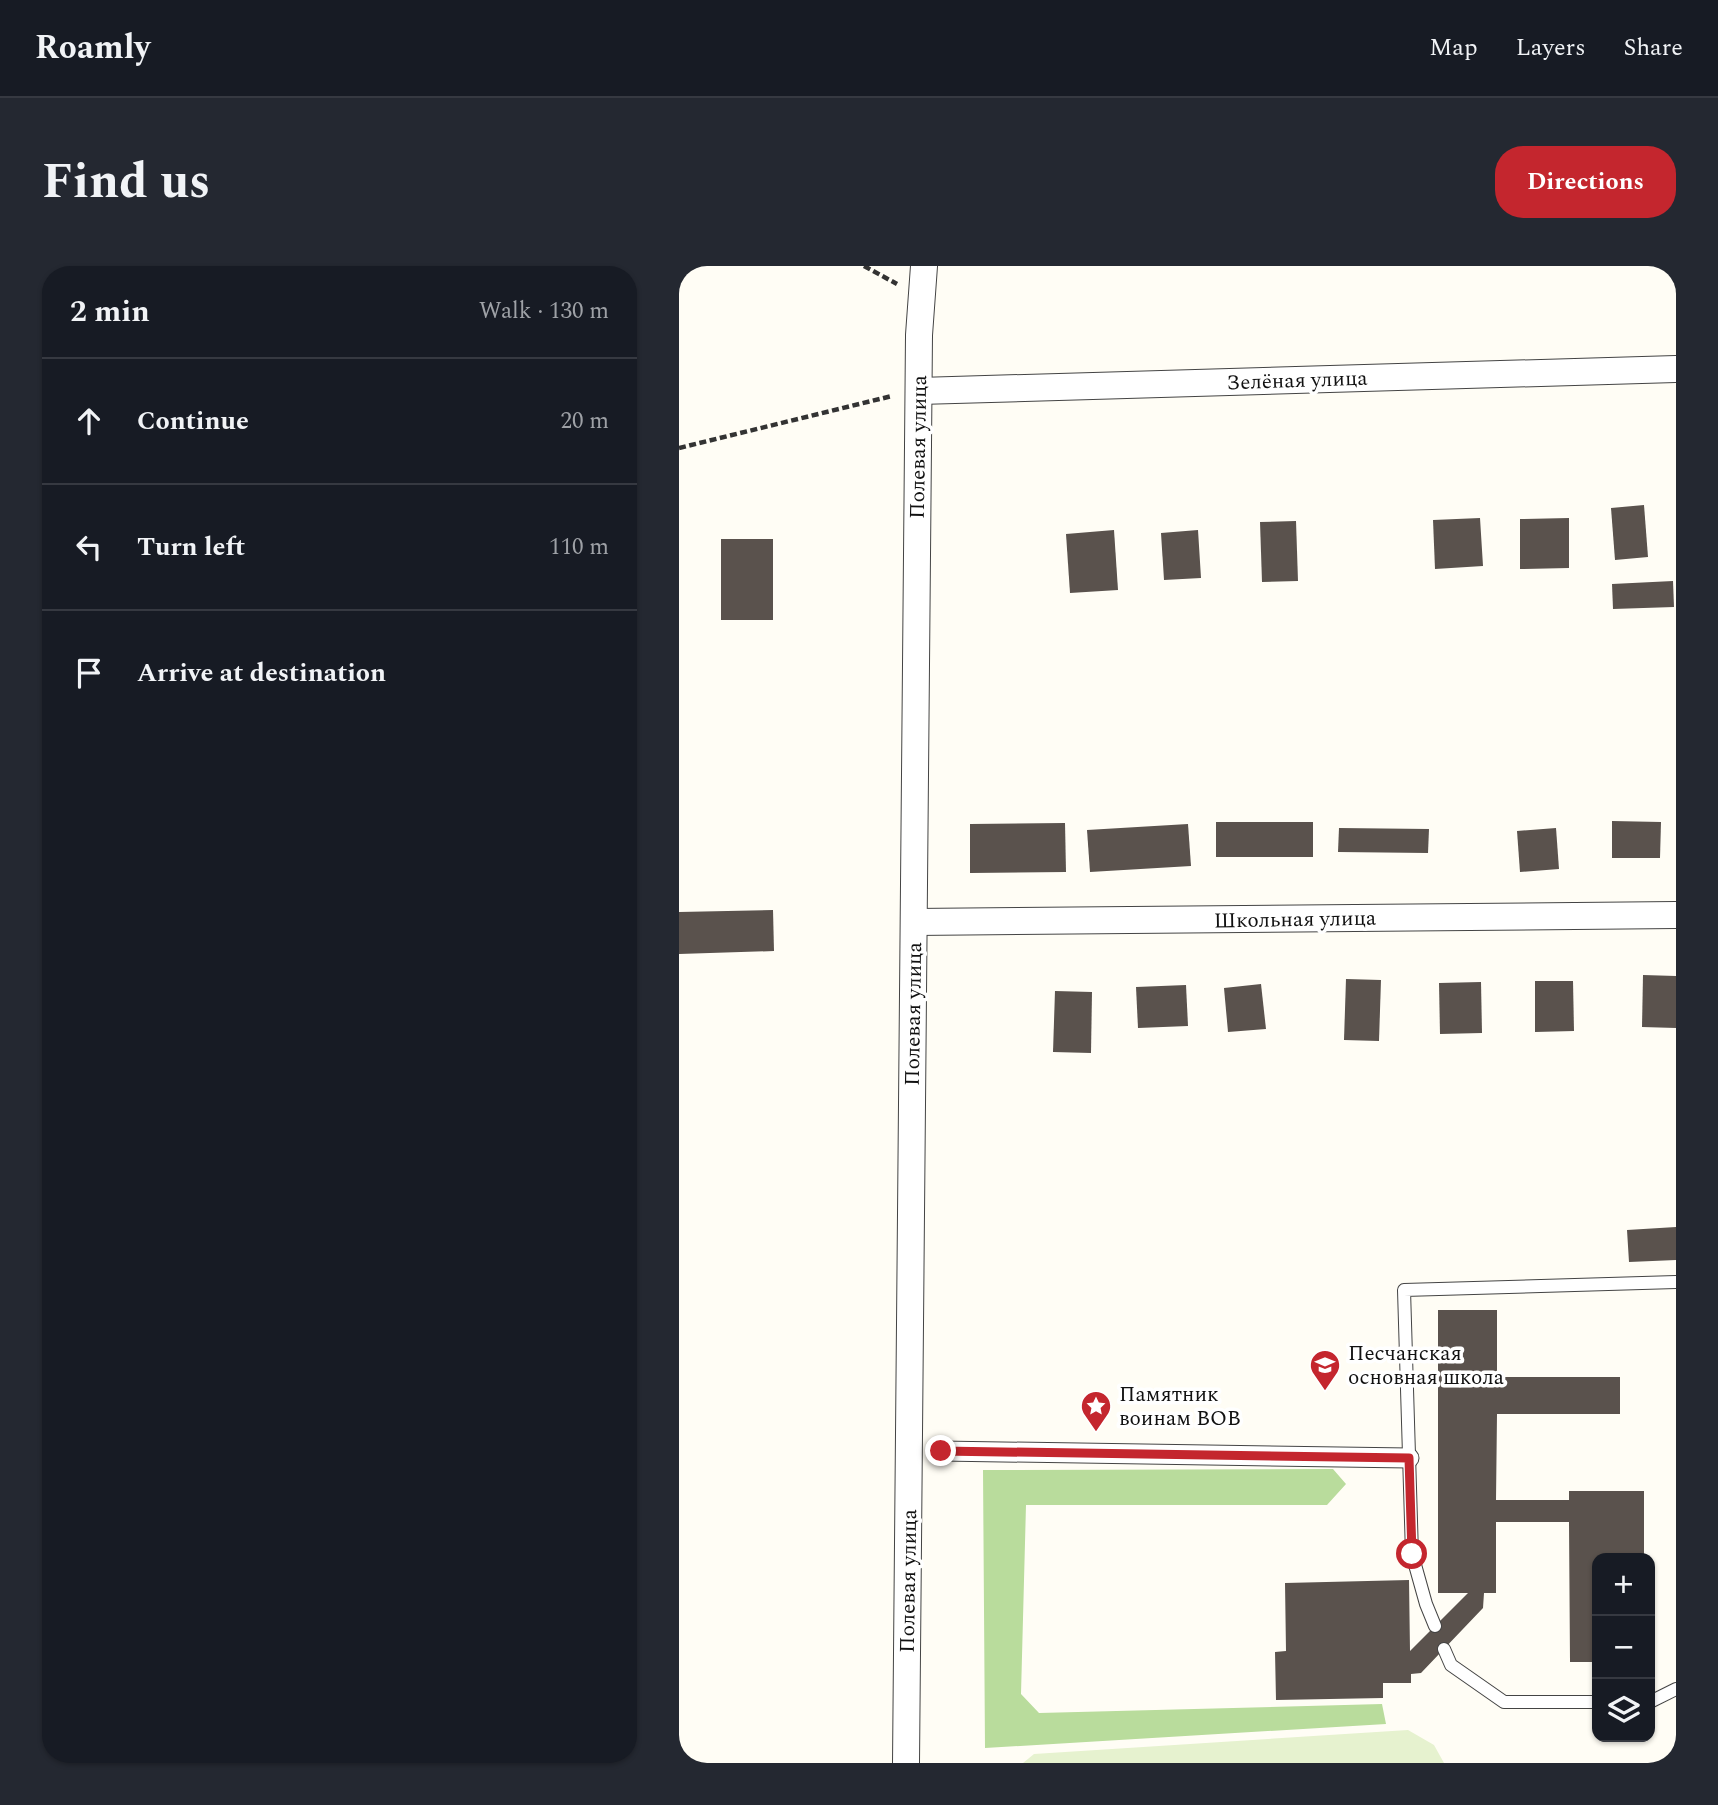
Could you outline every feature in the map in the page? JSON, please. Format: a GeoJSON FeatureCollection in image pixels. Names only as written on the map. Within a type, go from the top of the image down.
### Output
{"type":"FeatureCollection","features":[{"type":"Feature","properties":{"kind":"street","name":"Полевая улица"},"geometry":{"type":"LineString","coordinates":[[906,1763],[919,391],[924,266]]}},
{"type":"Feature","properties":{"kind":"street","name":"Зелёная улица"},"geometry":{"type":"LineString","coordinates":[[919,391],[1676,369]]}},
{"type":"Feature","properties":{"kind":"street","name":"Школьная улица"},"geometry":{"type":"LineString","coordinates":[[914,922],[1676,915]]}},
{"type":"Feature","properties":{"kind":"street"},"geometry":{"type":"LineString","coordinates":[[941,1451],[1409,1458]]}},
{"type":"Feature","properties":{"kind":"lane"},"geometry":{"type":"LineString","coordinates":[[1435,1626],[1412,1554],[1404,1290],[1676,1282]]}},
{"type":"Feature","properties":{"kind":"lane"},"geometry":{"type":"LineString","coordinates":[[1444,1649],[1451,1665],[1504,1702],[1592,1702]]}},
{"type":"Feature","properties":{"kind":"lane"},"geometry":{"type":"LineString","coordinates":[[1655,1700],[1676,1689]]}},
{"type":"Feature","properties":{"kind":"path"},"geometry":{"type":"LineString","coordinates":[[679,448],[919,391]]}},
{"type":"Feature","properties":{"kind":"green space"},"geometry":{"type":"Polygon","coordinates":[[[1333,1469],[1346,1484],[1327,1505],[1026,1505],[1021,1694],[1039,1713],[1382,1704],[1386,1724],[985,1748],[983,1470],[1333,1469]]]}},
{"type":"Feature","properties":{"kind":"green space"},"geometry":{"type":"Polygon","coordinates":[[[1408,1730],[1434,1745],[1444,1763],[1023,1763],[1034,1754],[1408,1730]]]}},
{"type":"Feature","properties":{"kind":"building"},"geometry":{"type":"Polygon","coordinates":[[[1644,505],[1648,557],[1615,560],[1611,508],[1644,505]]]}},
{"type":"Feature","properties":{"kind":"building"},"geometry":{"type":"Polygon","coordinates":[[[1480,518],[1483,566],[1435,569],[1433,520],[1480,518]]]}},
{"type":"Feature","properties":{"kind":"building"},"geometry":{"type":"Polygon","coordinates":[[[1569,518],[1569,568],[1520,569],[1520,519],[1569,518]]]}},
{"type":"Feature","properties":{"kind":"building"},"geometry":{"type":"Polygon","coordinates":[[[1296,521],[1298,581],[1262,582],[1260,522],[1296,521]]]}},
{"type":"Feature","properties":{"kind":"building"},"geometry":{"type":"Polygon","coordinates":[[[1114,530],[1118,590],[1070,593],[1066,534],[1114,530]]]}},
{"type":"Feature","properties":{"kind":"building"},"geometry":{"type":"Polygon","coordinates":[[[1198,530],[1201,578],[1164,580],[1161,533],[1198,530]]]}},
{"type":"Feature","properties":{"kind":"building"},"geometry":{"type":"Polygon","coordinates":[[[721,539],[773,539],[773,620],[721,620],[721,539]]]}},
{"type":"Feature","properties":{"kind":"building"},"geometry":{"type":"Polygon","coordinates":[[[1673,581],[1674,607],[1613,609],[1612,584],[1673,581]]]}},
{"type":"Feature","properties":{"kind":"building"},"geometry":{"type":"Polygon","coordinates":[[[1612,821],[1661,822],[1660,858],[1612,858],[1612,821]]]}},
{"type":"Feature","properties":{"kind":"building"},"geometry":{"type":"Polygon","coordinates":[[[1216,822],[1313,822],[1313,857],[1216,857],[1216,822]]]}},
{"type":"Feature","properties":{"kind":"building"},"geometry":{"type":"Polygon","coordinates":[[[1065,823],[1066,872],[970,873],[970,824],[1065,823]]]}},
{"type":"Feature","properties":{"kind":"building"},"geometry":{"type":"Polygon","coordinates":[[[1188,824],[1191,866],[1090,872],[1087,830],[1188,824]]]}},
{"type":"Feature","properties":{"kind":"building"},"geometry":{"type":"Polygon","coordinates":[[[1339,828],[1429,829],[1428,853],[1338,852],[1339,828]]]}},
{"type":"Feature","properties":{"kind":"building"},"geometry":{"type":"Polygon","coordinates":[[[1556,828],[1559,869],[1520,872],[1517,831],[1556,828]]]}},
{"type":"Feature","properties":{"kind":"building"},"geometry":{"type":"Polygon","coordinates":[[[773,910],[774,951],[679,954],[679,912],[773,910]]]}},
{"type":"Feature","properties":{"kind":"building"},"geometry":{"type":"Polygon","coordinates":[[[1643,975],[1676,976],[1676,1028],[1642,1027],[1643,975]]]}},
{"type":"Feature","properties":{"kind":"building"},"geometry":{"type":"Polygon","coordinates":[[[1346,979],[1381,980],[1379,1041],[1344,1040],[1346,979]]]}},
{"type":"Feature","properties":{"kind":"building"},"geometry":{"type":"Polygon","coordinates":[[[1535,981],[1573,981],[1574,1031],[1535,1032],[1535,981]]]}},
{"type":"Feature","properties":{"kind":"building"},"geometry":{"type":"Polygon","coordinates":[[[1481,982],[1482,1033],[1440,1034],[1439,983],[1481,982]]]}},
{"type":"Feature","properties":{"kind":"building"},"geometry":{"type":"Polygon","coordinates":[[[1261,984],[1266,1029],[1228,1032],[1224,988],[1261,984]]]}},
{"type":"Feature","properties":{"kind":"building"},"geometry":{"type":"Polygon","coordinates":[[[1186,985],[1188,1026],[1138,1028],[1136,987],[1186,985]]]}},
{"type":"Feature","properties":{"kind":"building"},"geometry":{"type":"Polygon","coordinates":[[[1055,991],[1092,992],[1091,1053],[1053,1052],[1055,991]]]}},
{"type":"Feature","properties":{"kind":"building"},"geometry":{"type":"Polygon","coordinates":[[[1676,1227],[1676,1260],[1629,1262],[1627,1230],[1676,1227]]]}},
{"type":"Feature","properties":{"kind":"building"},"geometry":{"type":"Polygon","coordinates":[[[1438,1310],[1497,1310],[1497,1377],[1620,1377],[1620,1414],[1497,1414],[1496,1500],[1569,1500],[1569,1491],[1644,1491],[1644,1553],[1592,1553],[1592,1662],[1570,1662],[1569,1522],[1496,1522],[1496,1593],[1484,1593],[1483,1608],[1421,1673],[1411,1674],[1411,1683],[1383,1683],[1383,1698],[1276,1700],[1275,1652],[1286,1651],[1285,1583],[1409,1580],[1410,1651],[1468,1593],[1438,1593],[1438,1310]]]}},
{"type":"Feature","properties":{"kind":"place","name":"Песчанская основная школа"},"geometry":{"type":"Point","coordinates":[1325,1392]}},
{"type":"Feature","properties":{"kind":"place","name":"Памятник воинам ВОВ"},"geometry":{"type":"Point","coordinates":[1096,1433]}},
{"type":"Feature","properties":{"kind":"route"},"geometry":{"type":"LineString","coordinates":[[941,1451],[1409,1458],[1412,1554]]}}]}
